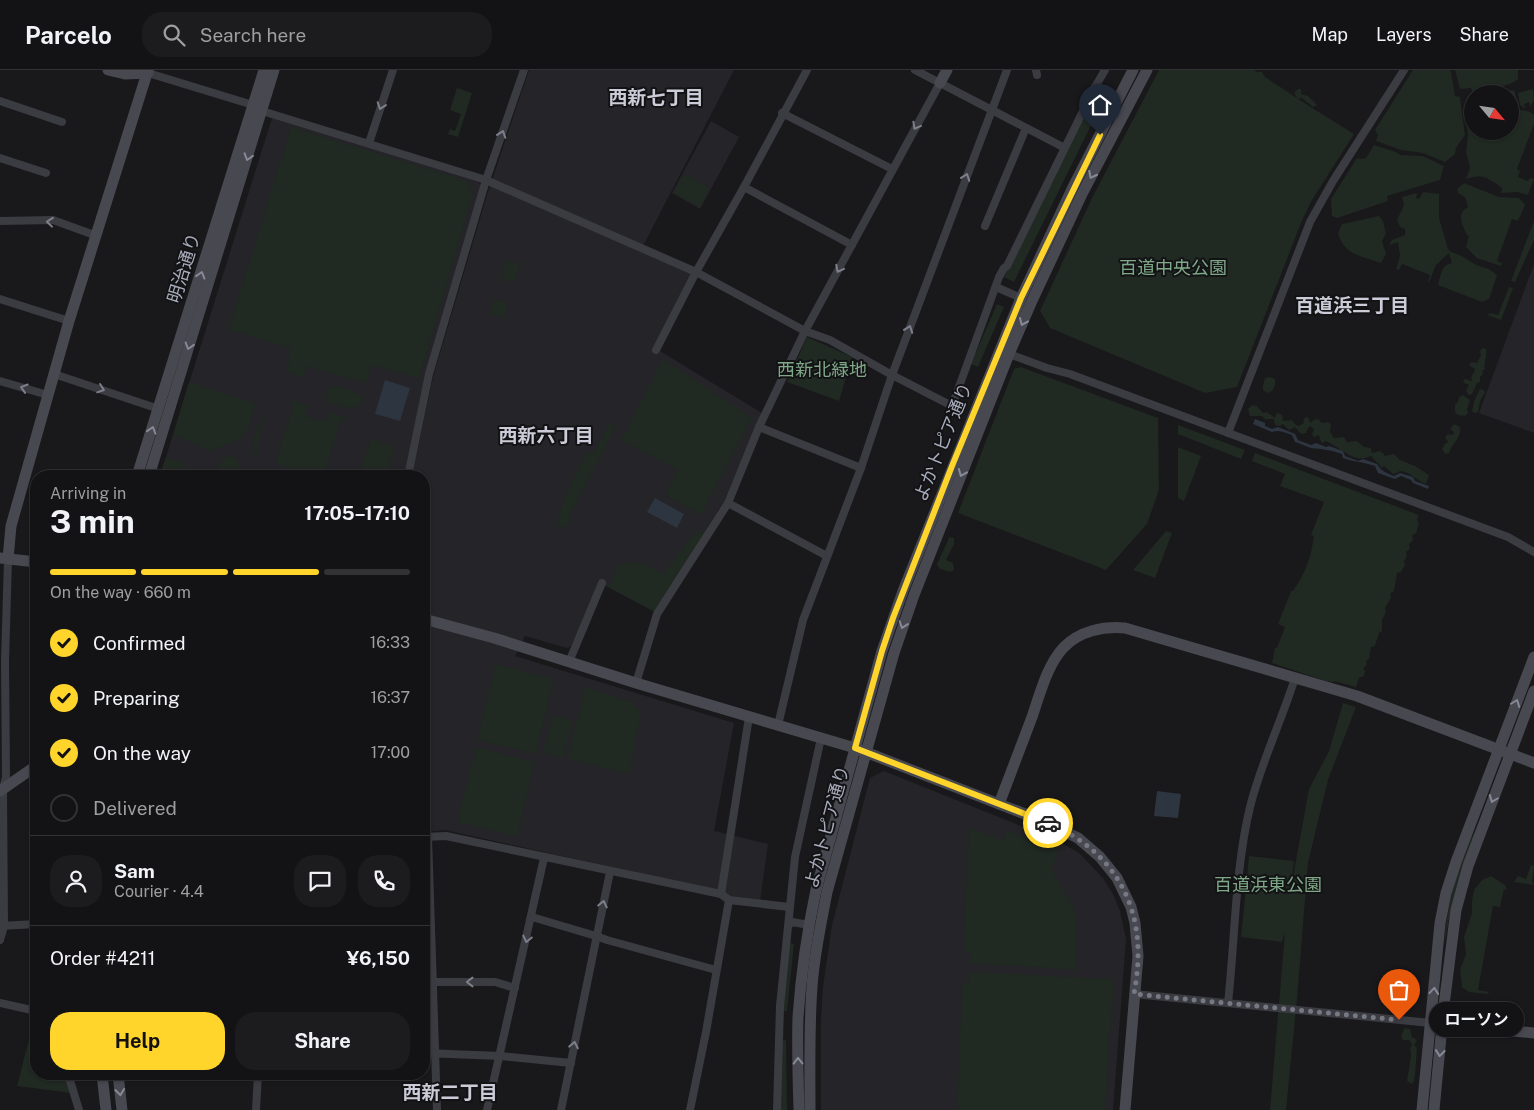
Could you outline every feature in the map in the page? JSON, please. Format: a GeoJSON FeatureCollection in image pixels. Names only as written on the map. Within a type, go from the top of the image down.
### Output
{"type":"FeatureCollection","features":[{"type":"Feature","properties":{"kind":"street"},"geometry":{"type":"LineString","coordinates":[[108,70],[125,74],[148,71],[486,180],[696,272],[805,331],[830,340],[952,406],[1004,268],[1007,266],[1094,88],[1105,70]]}},
{"type":"Feature","properties":{"kind":"street","name":"明治通り"},"geometry":{"type":"LineString","coordinates":[[151,470],[258,108],[264,70]]}},
{"type":"Feature","properties":{"kind":"street","name":"明治通り"},"geometry":{"type":"LineString","coordinates":[[139,470],[258,108],[274,70]]}},
{"type":"Feature","properties":{"kind":"street"},"geometry":{"type":"LineString","coordinates":[[369,143],[394,70]]}},
{"type":"Feature","properties":{"kind":"street"},"geometry":{"type":"LineString","coordinates":[[409,470],[429,374],[486,180],[524,70]]}},
{"type":"Feature","properties":{"kind":"street"},"geometry":{"type":"LineString","coordinates":[[656,350],[696,272],[744,188],[782,113],[807,70]]}},
{"type":"Feature","properties":{"kind":"street"},"geometry":{"type":"LineString","coordinates":[[914,70],[1061,146]]}},
{"type":"Feature","properties":{"kind":"street"},"geometry":{"type":"LineString","coordinates":[[636,683],[657,614],[728,503],[759,427],[805,331],[892,169],[948,70]]}},
{"type":"Feature","properties":{"kind":"street"},"geometry":{"type":"LineString","coordinates":[[778,725],[803,620],[861,468],[892,375],[1007,70]]}},
{"type":"Feature","properties":{"kind":"street","name":"よかトピア通り"},"geometry":{"type":"LineString","coordinates":[[810,1110],[810,1022],[815,959],[827,892],[882,651],[903,590],[1021,298],[1069,196],[1134,70]]}},
{"type":"Feature","properties":{"kind":"street","name":"よかトピア通り"},"geometry":{"type":"LineString","coordinates":[[799,1110],[798,1019],[809,925],[816,890],[860,750],[914,595],[1009,354],[1078,203],[1147,70]]}},
{"type":"Feature","properties":{"kind":"street"},"geometry":{"type":"LineString","coordinates":[[1228,433],[1310,222],[1333,181],[1404,70]]}},
{"type":"Feature","properties":{"kind":"street"},"geometry":{"type":"LineString","coordinates":[[0,940],[2,926],[2,790],[6,777],[2,726],[4,558],[11,526],[69,321],[148,71]]}},
{"type":"Feature","properties":{"kind":"street"},"geometry":{"type":"LineString","coordinates":[[1094,88],[1117,100]]}},
{"type":"Feature","properties":{"kind":"street"},"geometry":{"type":"LineString","coordinates":[[0,101],[62,122]]}},
{"type":"Feature","properties":{"kind":"street"},"geometry":{"type":"LineString","coordinates":[[782,113],[892,169]]}},
{"type":"Feature","properties":{"kind":"street"},"geometry":{"type":"LineString","coordinates":[[985,226],[1026,128]]}},
{"type":"Feature","properties":{"kind":"street"},"geometry":{"type":"LineString","coordinates":[[0,158],[46,173]]}},
{"type":"Feature","properties":{"kind":"street"},"geometry":{"type":"LineString","coordinates":[[744,188],[852,245]]}},
{"type":"Feature","properties":{"kind":"street"},"geometry":{"type":"LineString","coordinates":[[0,221],[53,220],[97,236]]}},
{"type":"Feature","properties":{"kind":"street"},"geometry":{"type":"LineString","coordinates":[[996,287],[1021,298]]}},
{"type":"Feature","properties":{"kind":"street"},"geometry":{"type":"LineString","coordinates":[[0,299],[69,321]]}},
{"type":"Feature","properties":{"kind":"street"},"geometry":{"type":"LineString","coordinates":[[1009,354],[1070,374],[1508,537],[1534,552]]}},
{"type":"Feature","properties":{"kind":"street"},"geometry":{"type":"LineString","coordinates":[[54,374],[159,409]]}},
{"type":"Feature","properties":{"kind":"street"},"geometry":{"type":"LineString","coordinates":[[0,381],[48,395]]}},
{"type":"Feature","properties":{"kind":"street"},"geometry":{"type":"LineString","coordinates":[[759,427],[861,468]]}},
{"type":"Feature","properties":{"kind":"street"},"geometry":{"type":"LineString","coordinates":[[728,503],[827,556]]}},
{"type":"Feature","properties":{"kind":"street"},"geometry":{"type":"LineString","coordinates":[[4,558],[30,561]]}},
{"type":"Feature","properties":{"kind":"street"},"geometry":{"type":"LineString","coordinates":[[569,662],[602,584]]}},
{"type":"Feature","properties":{"kind":"street"},"geometry":{"type":"LineString","coordinates":[[430,621],[494,638],[860,750],[1069,832],[1094,850],[1112,870],[1124,890],[1135,923],[1138,956],[1125,1110]]}},
{"type":"Feature","properties":{"kind":"street"},"geometry":{"type":"LineString","coordinates":[[999,804],[1053,664],[1066,646],[1085,633],[1108,628],[1125,628],[1357,696],[1534,763]]}},
{"type":"Feature","properties":{"kind":"street"},"geometry":{"type":"LineString","coordinates":[[1422,1110],[1440,923],[1446,892],[1498,748],[1534,657]]}},
{"type":"Feature","properties":{"kind":"street"},"geometry":{"type":"LineString","coordinates":[[1228,1003],[1242,852],[1250,809],[1256,784],[1295,678]]}},
{"type":"Feature","properties":{"kind":"street"},"geometry":{"type":"LineString","coordinates":[[1434,1110],[1450,948],[1456,910],[1468,866],[1534,691]]}},
{"type":"Feature","properties":{"kind":"street"},"geometry":{"type":"LineString","coordinates":[[721,894],[749,717]]}},
{"type":"Feature","properties":{"kind":"street"},"geometry":{"type":"LineString","coordinates":[[777,1110],[780,1006],[789,925],[789,907],[795,857],[821,738]]}},
{"type":"Feature","properties":{"kind":"street"},"geometry":{"type":"LineString","coordinates":[[2,790],[30,770]]}},
{"type":"Feature","properties":{"kind":"street"},"geometry":{"type":"LineString","coordinates":[[430,837],[446,836],[721,894],[728,900],[789,907]]}},
{"type":"Feature","properties":{"kind":"street"},"geometry":{"type":"LineString","coordinates":[[487,1110],[544,858]]}},
{"type":"Feature","properties":{"kind":"street"},"geometry":{"type":"LineString","coordinates":[[561,1110],[610,872]]}},
{"type":"Feature","properties":{"kind":"street"},"geometry":{"type":"LineString","coordinates":[[690,1110],[725,930],[728,900]]}},
{"type":"Feature","properties":{"kind":"street"},"geometry":{"type":"LineString","coordinates":[[532,917],[716,970]]}},
{"type":"Feature","properties":{"kind":"street"},"geometry":{"type":"LineString","coordinates":[[789,925],[792,922],[809,925]]}},
{"type":"Feature","properties":{"kind":"street"},"geometry":{"type":"LineString","coordinates":[[2,926],[30,924]]}},
{"type":"Feature","properties":{"kind":"street"},"geometry":{"type":"LineString","coordinates":[[430,934],[437,1110]]}},
{"type":"Feature","properties":{"kind":"street"},"geometry":{"type":"LineString","coordinates":[[432,982],[495,982],[516,988]]}},
{"type":"Feature","properties":{"kind":"street"},"geometry":{"type":"LineString","coordinates":[[1134,994],[1534,1032]]}},
{"type":"Feature","properties":{"kind":"street"},"geometry":{"type":"LineString","coordinates":[[0,1003],[30,1010]]}},
{"type":"Feature","properties":{"kind":"street"},"geometry":{"type":"LineString","coordinates":[[430,1053],[500,1056],[571,1063]]}},
{"type":"Feature","properties":{"kind":"street"},"geometry":{"type":"LineString","coordinates":[[70,1080],[78,1110]]}},
{"type":"Feature","properties":{"kind":"street"},"geometry":{"type":"LineString","coordinates":[[103,1080],[106,1110]]}},
{"type":"Feature","properties":{"kind":"street"},"geometry":{"type":"LineString","coordinates":[[119,1080],[122,1110]]}},
{"type":"Feature","properties":{"kind":"street"},"geometry":{"type":"LineString","coordinates":[[256,1110],[258,1080]]}},
{"type":"Feature","properties":{"kind":"shaded area"},"geometry":{"type":"Polygon","coordinates":[[[529,70],[734,70],[641,250],[692,274],[655,348],[762,413],[724,501],[655,612],[602,584],[571,646],[567,648],[525,636],[515,656],[734,723],[714,831],[768,844],[760,901],[731,897],[715,890],[445,830],[430,831],[430,470],[413,470],[433,377],[487,195],[529,70]]]}},
{"type":"Feature","properties":{"kind":"shaded area"},"geometry":{"type":"Polygon","coordinates":[[[272,118],[479,182],[481,187],[424,380],[405,470],[162,470],[272,118]]]}},
{"type":"Feature","properties":{"kind":"shaded area"},"geometry":{"type":"Polygon","coordinates":[[[711,121],[739,137],[700,209],[672,193],[711,121]]]}},
{"type":"Feature","properties":{"kind":"shaded area"},"geometry":{"type":"Polygon","coordinates":[[[1534,264],[1534,433],[1479,413],[1534,264]]]}},
{"type":"Feature","properties":{"kind":"shaded area"},"geometry":{"type":"Polygon","coordinates":[[[385,380],[410,388],[400,421],[375,414],[385,380]]]}},
{"type":"Feature","properties":{"kind":"shaded area"},"geometry":{"type":"Polygon","coordinates":[[[1255,419],[1265,423],[1265,426],[1272,429],[1278,427],[1295,434],[1298,440],[1311,445],[1316,443],[1326,447],[1329,446],[1343,451],[1345,456],[1358,461],[1363,459],[1377,464],[1384,472],[1394,476],[1400,473],[1413,477],[1415,481],[1429,486],[1428,489],[1401,476],[1395,479],[1378,473],[1375,466],[1343,458],[1342,454],[1311,448],[1295,442],[1292,435],[1280,431],[1272,432],[1253,424],[1255,419]]]}},
{"type":"Feature","properties":{"kind":"shaded area"},"geometry":{"type":"Polygon","coordinates":[[[655,498],[684,514],[677,528],[647,512],[655,498]]]}},
{"type":"Feature","properties":{"kind":"shaded area"},"geometry":{"type":"Polygon","coordinates":[[[884,771],[1056,840],[1079,853],[1103,878],[1114,896],[1120,911],[1126,939],[1113,1110],[821,1110],[821,1020],[823,987],[832,925],[870,778],[884,771]]]}},
{"type":"Feature","properties":{"kind":"shaded area"},"geometry":{"type":"Polygon","coordinates":[[[1157,791],[1181,794],[1178,818],[1154,816],[1157,791]]]}},
{"type":"Feature","properties":{"kind":"green space","name":"百道中央公園"},"geometry":{"type":"Polygon","coordinates":[[[1159,70],[1254,70],[1262,72],[1265,77],[1297,98],[1294,93],[1301,89],[1301,94],[1308,96],[1317,105],[1313,107],[1302,98],[1298,99],[1354,134],[1312,200],[1303,218],[1237,387],[1205,393],[1050,328],[1040,311],[1092,198],[1159,70]]]}},
{"type":"Feature","properties":{"kind":"green space"},"geometry":{"type":"Polygon","coordinates":[[[1413,70],[1450,70],[1455,96],[1460,97],[1464,136],[1456,148],[1455,154],[1445,162],[1423,153],[1401,150],[1376,141],[1378,135],[1375,130],[1413,70]]]}},
{"type":"Feature","properties":{"kind":"green space"},"geometry":{"type":"Polygon","coordinates":[[[1455,70],[1518,70],[1518,79],[1506,85],[1464,85],[1464,89],[1460,89],[1455,70]]]}},
{"type":"Feature","properties":{"kind":"green space"},"geometry":{"type":"Polygon","coordinates":[[[457,88],[472,93],[458,137],[448,134],[450,129],[455,131],[461,114],[450,110],[457,88]]]}},
{"type":"Feature","properties":{"kind":"green space"},"geometry":{"type":"Polygon","coordinates":[[[1533,89],[1534,100],[1530,107],[1529,102],[1524,104],[1525,109],[1520,105],[1519,93],[1533,89]]]}},
{"type":"Feature","properties":{"kind":"green space"},"geometry":{"type":"Polygon","coordinates":[[[1093,98],[1102,103],[1014,282],[1004,277],[1093,98]]]}},
{"type":"Feature","properties":{"kind":"green space"},"geometry":{"type":"Polygon","coordinates":[[[1519,109],[1534,115],[1534,124],[1517,169],[1520,171],[1518,177],[1528,181],[1530,178],[1534,179],[1528,195],[1518,192],[1501,193],[1502,188],[1485,178],[1477,176],[1466,179],[1470,168],[1466,151],[1468,140],[1519,140],[1519,109]]]}},
{"type":"Feature","properties":{"kind":"green space"},"geometry":{"type":"Polygon","coordinates":[[[291,127],[467,181],[473,194],[419,379],[372,365],[366,383],[297,364],[305,368],[306,375],[301,377],[287,373],[286,370],[290,363],[294,363],[288,361],[291,348],[228,330],[291,127]]]}},
{"type":"Feature","properties":{"kind":"green space"},"geometry":{"type":"Polygon","coordinates":[[[1374,145],[1401,155],[1423,156],[1444,166],[1440,180],[1387,196],[1388,201],[1337,218],[1332,216],[1331,199],[1357,158],[1366,158],[1374,145]]]}},
{"type":"Feature","properties":{"kind":"green space"},"geometry":{"type":"Polygon","coordinates":[[[684,174],[710,188],[700,207],[673,193],[684,174]]]}},
{"type":"Feature","properties":{"kind":"green space"},"geometry":{"type":"Polygon","coordinates":[[[1464,183],[1499,197],[1519,198],[1525,205],[1518,221],[1512,219],[1497,261],[1502,263],[1501,266],[1477,258],[1466,247],[1469,236],[1463,227],[1461,216],[1462,212],[1468,207],[1465,197],[1458,193],[1457,189],[1464,183]]]}},
{"type":"Feature","properties":{"kind":"green space"},"geometry":{"type":"Polygon","coordinates":[[[1423,192],[1439,194],[1439,218],[1448,249],[1476,265],[1492,271],[1497,276],[1489,299],[1482,302],[1438,285],[1444,268],[1452,263],[1449,253],[1436,265],[1429,282],[1430,275],[1402,264],[1399,270],[1396,269],[1400,256],[1398,242],[1389,245],[1392,240],[1405,235],[1405,229],[1400,227],[1397,220],[1404,205],[1402,197],[1417,193],[1416,198],[1419,199],[1423,192]]]}},
{"type":"Feature","properties":{"kind":"green space"},"geometry":{"type":"Polygon","coordinates":[[[1379,216],[1383,221],[1386,234],[1382,241],[1386,254],[1381,263],[1354,254],[1344,246],[1338,233],[1342,224],[1379,216]]]}},
{"type":"Feature","properties":{"kind":"green space"},"geometry":{"type":"Polygon","coordinates":[[[1534,221],[1534,240],[1515,282],[1511,281],[1534,221]]]}},
{"type":"Feature","properties":{"kind":"green space"},"geometry":{"type":"Polygon","coordinates":[[[506,260],[520,264],[514,283],[501,279],[506,260]]]}},
{"type":"Feature","properties":{"kind":"green space"},"geometry":{"type":"Polygon","coordinates":[[[1509,287],[1513,288],[1501,320],[1487,315],[1491,313],[1498,315],[1509,287]]]}},
{"type":"Feature","properties":{"kind":"green space"},"geometry":{"type":"Polygon","coordinates":[[[494,299],[508,303],[504,318],[490,313],[494,299]]]}},
{"type":"Feature","properties":{"kind":"green space"},"geometry":{"type":"Polygon","coordinates":[[[997,304],[1004,307],[978,367],[971,364],[997,304]]]}},
{"type":"Feature","properties":{"kind":"green space","name":"西新北緑地"},"geometry":{"type":"Polygon","coordinates":[[[807,337],[852,357],[839,401],[787,382],[807,337]]]}},
{"type":"Feature","properties":{"kind":"green space"},"geometry":{"type":"Polygon","coordinates":[[[1482,348],[1486,349],[1485,369],[1482,371],[1483,374],[1480,377],[1480,382],[1477,383],[1472,394],[1469,395],[1466,391],[1469,385],[1463,381],[1465,379],[1472,381],[1471,378],[1475,369],[1469,364],[1472,362],[1477,363],[1482,348]]]}},
{"type":"Feature","properties":{"kind":"green space"},"geometry":{"type":"Polygon","coordinates":[[[663,359],[752,418],[701,515],[665,495],[678,469],[621,440],[663,359]]]}},
{"type":"Feature","properties":{"kind":"green space"},"geometry":{"type":"Polygon","coordinates":[[[1021,367],[1158,418],[1159,490],[1147,524],[1106,570],[958,513],[1014,369],[1021,367]]]}},
{"type":"Feature","properties":{"kind":"green space"},"geometry":{"type":"Polygon","coordinates":[[[1265,378],[1275,379],[1275,385],[1272,391],[1267,393],[1263,390],[1263,385],[1265,378]]]}},
{"type":"Feature","properties":{"kind":"green space"},"geometry":{"type":"Polygon","coordinates":[[[189,382],[256,403],[243,436],[232,443],[211,451],[173,435],[189,382]]]}},
{"type":"Feature","properties":{"kind":"green space"},"geometry":{"type":"Polygon","coordinates":[[[329,386],[355,392],[363,396],[364,401],[359,407],[345,408],[328,403],[325,393],[329,386]]]}},
{"type":"Feature","properties":{"kind":"green space"},"geometry":{"type":"Polygon","coordinates":[[[1480,389],[1484,390],[1485,393],[1480,401],[1478,412],[1475,413],[1472,411],[1474,401],[1480,389]]]}},
{"type":"Feature","properties":{"kind":"green space"},"geometry":{"type":"Polygon","coordinates":[[[1463,395],[1470,400],[1467,409],[1468,413],[1465,416],[1458,415],[1455,412],[1455,405],[1459,397],[1463,395]]]}},
{"type":"Feature","properties":{"kind":"green space"},"geometry":{"type":"Polygon","coordinates":[[[291,400],[308,406],[306,416],[325,422],[328,412],[348,418],[347,422],[341,420],[326,470],[298,470],[275,463],[293,406],[290,405],[291,400]]]}},
{"type":"Feature","properties":{"kind":"green space"},"geometry":{"type":"Polygon","coordinates":[[[1252,405],[1257,406],[1263,413],[1267,412],[1275,418],[1276,414],[1279,413],[1282,415],[1283,421],[1292,420],[1299,426],[1304,423],[1303,420],[1306,417],[1309,418],[1310,423],[1315,419],[1320,420],[1321,423],[1328,422],[1331,424],[1330,432],[1334,438],[1344,437],[1347,442],[1357,441],[1364,447],[1371,448],[1372,453],[1379,451],[1385,456],[1394,454],[1400,460],[1415,466],[1429,475],[1426,484],[1403,471],[1393,474],[1384,466],[1381,468],[1371,456],[1364,458],[1352,457],[1331,443],[1321,442],[1319,435],[1314,437],[1312,434],[1314,430],[1311,426],[1306,433],[1301,434],[1295,427],[1289,430],[1283,424],[1280,426],[1275,425],[1274,419],[1250,416],[1248,409],[1252,405]]]}},
{"type":"Feature","properties":{"kind":"green space"},"geometry":{"type":"Polygon","coordinates":[[[272,411],[264,421],[260,431],[258,443],[260,447],[255,459],[255,432],[261,421],[272,411]]]}},
{"type":"Feature","properties":{"kind":"green space"},"geometry":{"type":"Polygon","coordinates":[[[609,423],[616,427],[571,513],[567,529],[556,524],[565,494],[587,453],[592,455],[609,423]]]}},
{"type":"Feature","properties":{"kind":"green space"},"geometry":{"type":"Polygon","coordinates":[[[1454,424],[1460,427],[1460,434],[1449,453],[1445,454],[1442,449],[1448,442],[1445,437],[1448,434],[1453,435],[1454,432],[1450,429],[1454,424]]]}},
{"type":"Feature","properties":{"kind":"green space"},"geometry":{"type":"Polygon","coordinates":[[[1178,425],[1245,450],[1241,459],[1178,434],[1178,425]]]}},
{"type":"Feature","properties":{"kind":"green space"},"geometry":{"type":"Polygon","coordinates":[[[371,439],[395,447],[387,470],[360,470],[371,439]]]}},
{"type":"Feature","properties":{"kind":"green space"},"geometry":{"type":"Polygon","coordinates":[[[1178,447],[1201,456],[1184,501],[1178,498],[1178,447]]]}},
{"type":"Feature","properties":{"kind":"green space"},"geometry":{"type":"Polygon","coordinates":[[[1255,453],[1419,515],[1417,532],[1412,536],[1413,540],[1409,544],[1410,549],[1406,552],[1405,565],[1401,572],[1397,573],[1394,591],[1390,594],[1391,598],[1385,608],[1386,612],[1382,620],[1382,631],[1379,633],[1375,646],[1371,647],[1369,659],[1366,661],[1367,664],[1363,669],[1365,671],[1364,676],[1359,678],[1356,687],[1334,681],[1326,681],[1272,663],[1275,648],[1277,648],[1285,627],[1278,624],[1291,591],[1297,585],[1307,565],[1314,536],[1311,535],[1324,502],[1280,486],[1285,474],[1252,461],[1255,453]]]}},
{"type":"Feature","properties":{"kind":"green space"},"geometry":{"type":"Polygon","coordinates":[[[226,456],[234,456],[240,462],[240,470],[220,470],[220,462],[226,456]]]}},
{"type":"Feature","properties":{"kind":"green space"},"geometry":{"type":"Polygon","coordinates":[[[166,457],[186,465],[187,470],[164,470],[162,468],[166,457]]]}},
{"type":"Feature","properties":{"kind":"green space"},"geometry":{"type":"Polygon","coordinates":[[[700,530],[704,534],[655,612],[608,587],[620,564],[641,562],[663,574],[690,538],[700,530]]]}},
{"type":"Feature","properties":{"kind":"green space"},"geometry":{"type":"Polygon","coordinates":[[[1166,531],[1172,533],[1155,578],[1133,570],[1166,531]]]}},
{"type":"Feature","properties":{"kind":"green space"},"geometry":{"type":"Polygon","coordinates":[[[949,537],[954,538],[954,544],[946,560],[953,563],[954,570],[950,572],[940,569],[937,565],[949,537]]]}},
{"type":"Feature","properties":{"kind":"green space"},"geometry":{"type":"Polygon","coordinates":[[[495,664],[554,679],[536,754],[477,740],[495,664]]]}},
{"type":"Feature","properties":{"kind":"green space"},"geometry":{"type":"Polygon","coordinates":[[[585,687],[632,702],[641,714],[629,774],[567,759],[585,687]]]}},
{"type":"Feature","properties":{"kind":"green space","name":"百道浜東公園"},"geometry":{"type":"Polygon","coordinates":[[[1343,703],[1356,707],[1328,780],[1308,863],[1286,1110],[1270,1110],[1285,932],[1282,942],[1241,937],[1249,856],[1294,861],[1290,893],[1309,789],[1329,751],[1343,703]]]}},
{"type":"Feature","properties":{"kind":"green space"},"geometry":{"type":"Polygon","coordinates":[[[552,715],[573,720],[563,758],[543,753],[552,715]]]}},
{"type":"Feature","properties":{"kind":"green space"},"geometry":{"type":"Polygon","coordinates":[[[476,747],[535,762],[517,837],[457,822],[476,747]]]}},
{"type":"Feature","properties":{"kind":"green space"},"geometry":{"type":"Polygon","coordinates":[[[1480,822],[1451,909],[1444,946],[1455,882],[1472,836],[1480,822]]]}},
{"type":"Feature","properties":{"kind":"green space"},"geometry":{"type":"Polygon","coordinates":[[[969,828],[1004,840],[1007,831],[1058,851],[1051,870],[1076,910],[1077,970],[970,963],[970,952],[963,952],[969,828]]]}},
{"type":"Feature","properties":{"kind":"green space"},"geometry":{"type":"Polygon","coordinates":[[[1531,865],[1534,866],[1532,881],[1534,885],[1514,882],[1518,876],[1526,879],[1531,865]]]}},
{"type":"Feature","properties":{"kind":"green space"},"geometry":{"type":"Polygon","coordinates":[[[1491,876],[1505,885],[1507,890],[1504,889],[1500,907],[1493,906],[1478,990],[1489,992],[1488,994],[1469,992],[1462,987],[1460,970],[1466,954],[1464,937],[1472,913],[1474,890],[1482,880],[1491,876]]]}},
{"type":"Feature","properties":{"kind":"green space"},"geometry":{"type":"Polygon","coordinates":[[[790,943],[794,944],[787,1011],[783,1011],[790,943]]]}},
{"type":"Feature","properties":{"kind":"green space"},"geometry":{"type":"Polygon","coordinates":[[[969,972],[1114,979],[1105,1110],[957,1110],[962,984],[968,984],[969,972]]]}},
{"type":"Feature","properties":{"kind":"green space"},"geometry":{"type":"Polygon","coordinates":[[[1404,1028],[1410,1029],[1412,1037],[1417,1040],[1414,1045],[1417,1048],[1415,1077],[1412,1084],[1407,1081],[1411,1056],[1410,1048],[1412,1045],[1409,1040],[1403,1040],[1401,1037],[1404,1028]]]}},
{"type":"Feature","properties":{"kind":"green space"},"geometry":{"type":"Polygon","coordinates":[[[29,1039],[30,1080],[68,1080],[71,1093],[17,1086],[29,1039]]]}},
{"type":"Feature","properties":{"kind":"green space"},"geometry":{"type":"Polygon","coordinates":[[[786,1040],[787,1110],[780,1110],[781,1041],[786,1040]]]}},
{"type":"Feature","properties":{"kind":"way so far"},"geometry":{"type":"LineString","coordinates":[[1048,823],[1069,832],[1094,850],[1118,878],[1131,907],[1137,937],[1138,956],[1134,994],[1399,1020]]}},
{"type":"Feature","properties":{"kind":"place","name":"ローソン"},"geometry":{"type":"Point","coordinates":[1399,1020]}},
{"type":"Feature","properties":{"kind":"district","name":"西新七丁目"},"geometry":{"type":"Point","coordinates":[656,97]}},
{"type":"Feature","properties":{"kind":"district","name":"百道浜三丁目"},"geometry":{"type":"Point","coordinates":[1352,305]}},
{"type":"Feature","properties":{"kind":"district","name":"西新六丁目"},"geometry":{"type":"Point","coordinates":[546,435]}},
{"type":"Feature","properties":{"kind":"district","name":"西新二丁目"},"geometry":{"type":"Point","coordinates":[450,1092]}},
{"type":"Feature","properties":{"kind":"route"},"geometry":{"type":"LineString","coordinates":[[1048,823],[855,748],[882,651],[903,590],[999,348],[1047,240],[1100,135]]}}]}
